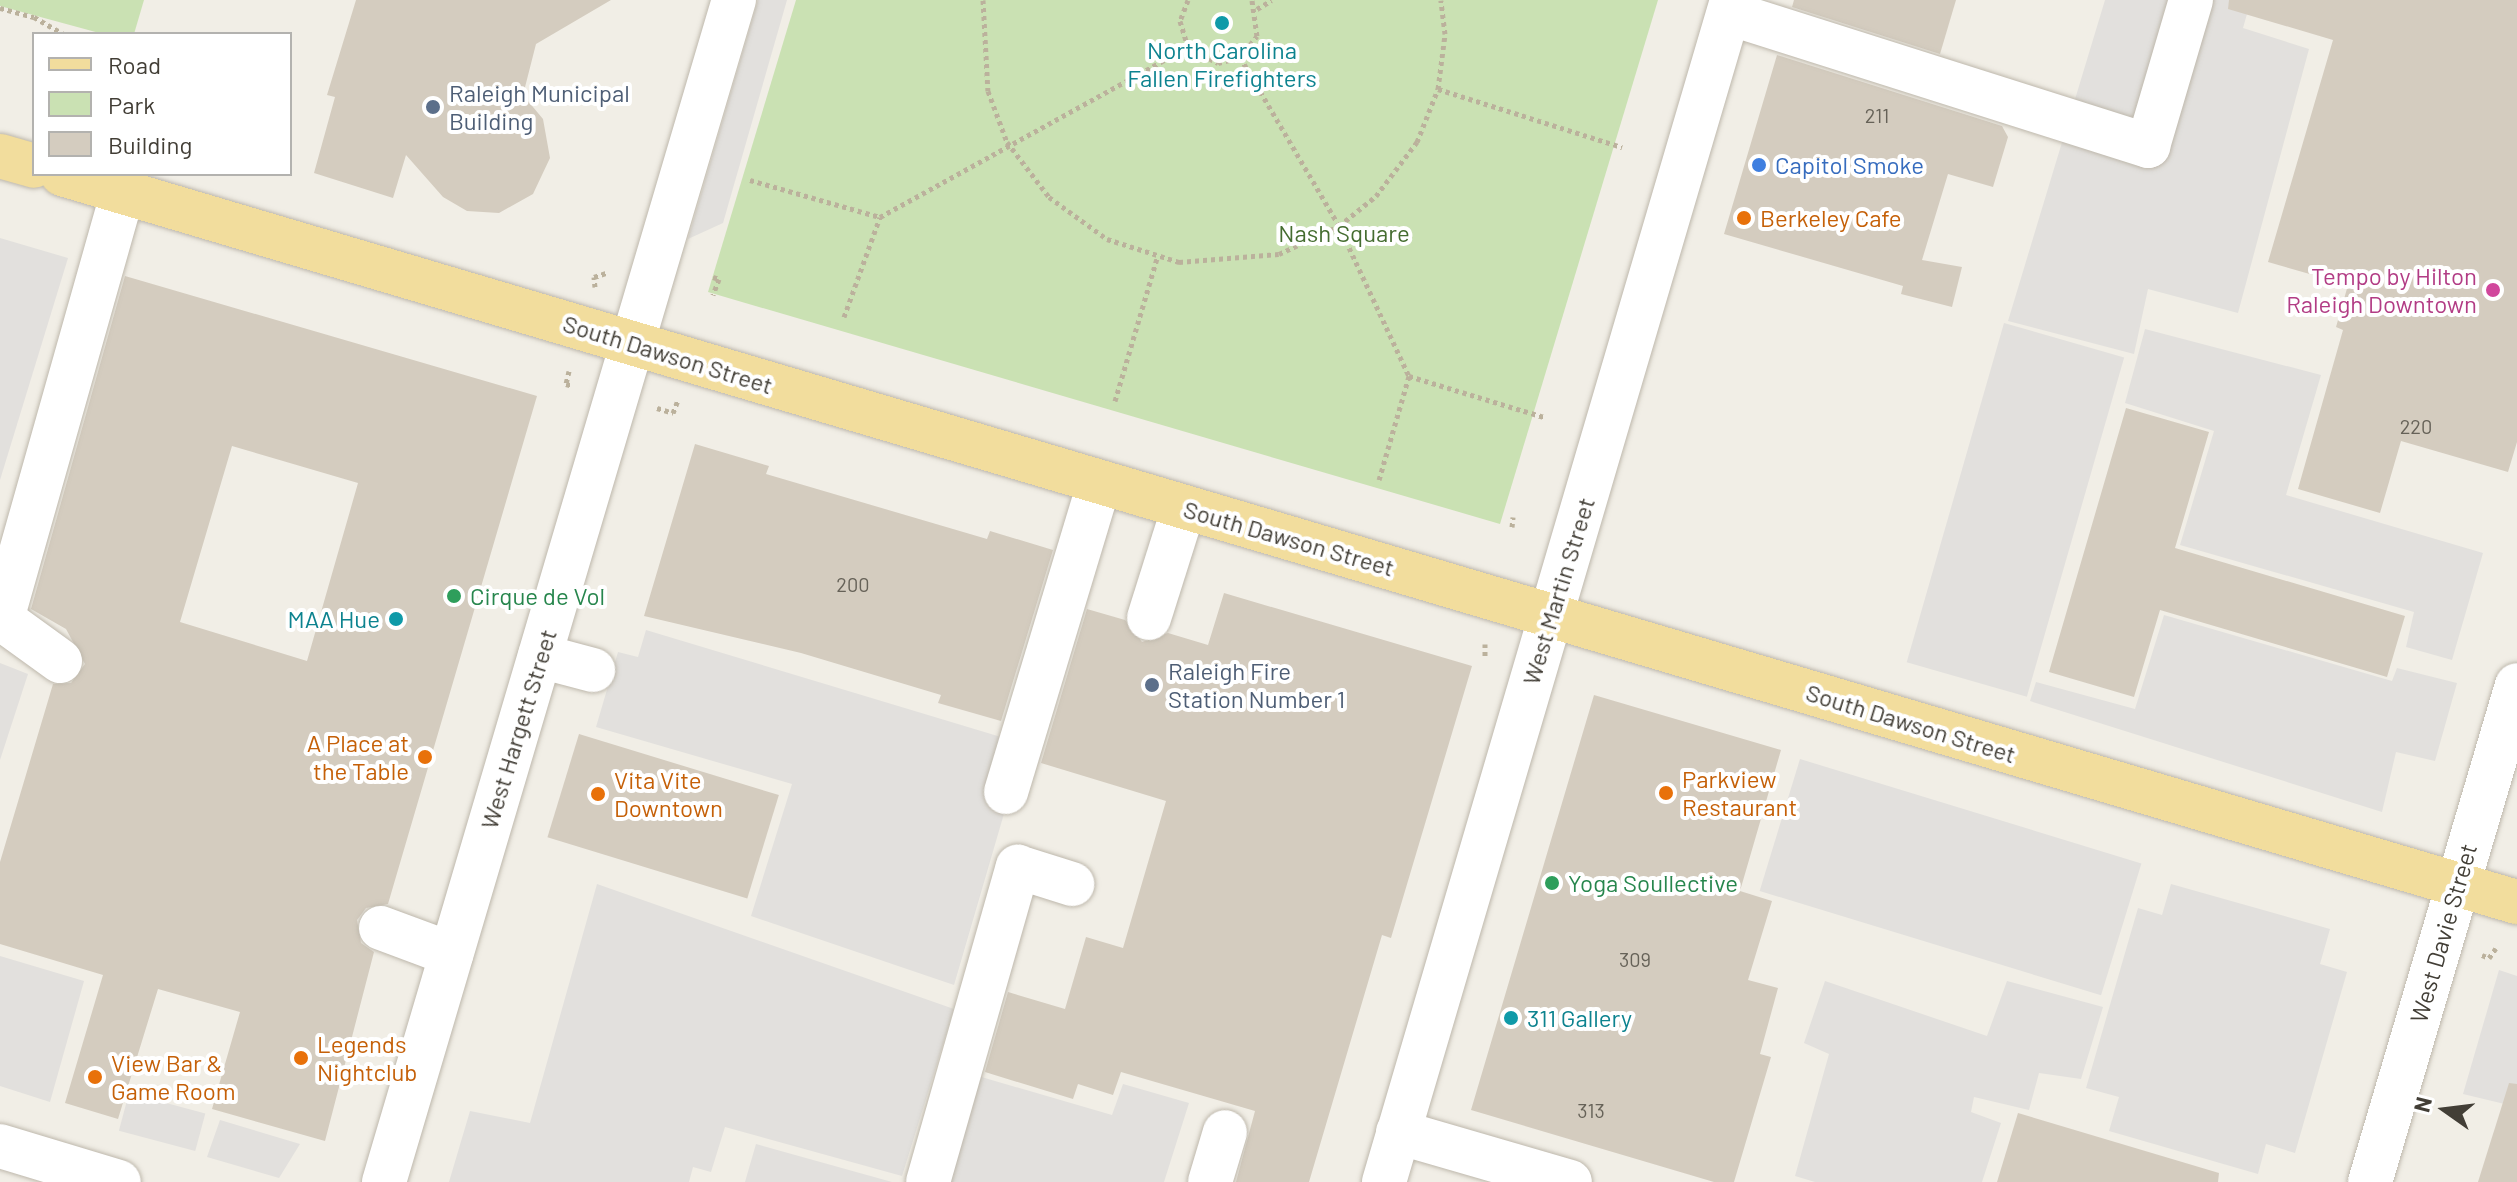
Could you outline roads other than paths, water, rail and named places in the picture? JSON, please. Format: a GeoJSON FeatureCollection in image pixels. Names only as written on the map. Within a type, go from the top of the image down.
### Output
{"type":"FeatureCollection","features":[{"type":"Feature","properties":{"kind":"main road"},"geometry":{"type":"LineString","coordinates":[[0,156],[32,165]]}},
{"type":"Feature","properties":{"kind":"main road","name":"South Dawson Street"},"geometry":{"type":"LineString","coordinates":[[69,176],[2517,902]]}},
{"type":"Feature","properties":{"kind":"street","name":"West Hargett Street"},"geometry":{"type":"LineString","coordinates":[[384,1182],[734,0]]}},
{"type":"Feature","properties":{"kind":"street"},"geometry":{"type":"LineString","coordinates":[[1731,6],[2148,146],[2191,0]]}},
{"type":"Feature","properties":{"kind":"street","name":"West Martin Street"},"geometry":{"type":"LineString","coordinates":[[1384,1182],[1731,6]]}},
{"type":"Feature","properties":{"kind":"street"},"geometry":{"type":"LineString","coordinates":[[60,661],[2,619],[123,192]]}},
{"type":"Feature","properties":{"kind":"street"},"geometry":{"type":"LineString","coordinates":[[1006,792],[1099,484]]}},
{"type":"Feature","properties":{"kind":"street"},"geometry":{"type":"LineString","coordinates":[[1149,618],[1184,507]]}},
{"type":"Feature","properties":{"kind":"street"},"geometry":{"type":"LineString","coordinates":[[540,656],[593,670]]}},
{"type":"Feature","properties":{"kind":"street","name":"West Davie Street"},"geometry":{"type":"LineString","coordinates":[[2370,1182],[2517,685]]}},
{"type":"Feature","properties":{"kind":"street"},"geometry":{"type":"LineString","coordinates":[[928,1182],[1018,867],[1072,884]]}},
{"type":"Feature","properties":{"kind":"street"},"geometry":{"type":"LineString","coordinates":[[381,928],[451,954]]}},
{"type":"Feature","properties":{"kind":"street"},"geometry":{"type":"LineString","coordinates":[[1210,1182],[1225,1132]]}},
{"type":"Feature","properties":{"kind":"street"},"geometry":{"type":"LineString","coordinates":[[1398,1132],[1570,1182]]}},
{"type":"Feature","properties":{"kind":"street"},"geometry":{"type":"LineString","coordinates":[[0,1146],[119,1182]]}},
{"type":"Feature","properties":{"kind":"place","name":"North Carolina Fallen Firefighters"},"geometry":{"type":"Point","coordinates":[1222,23]}},
{"type":"Feature","properties":{"kind":"place","name":"Raleigh Municipal Building"},"geometry":{"type":"Point","coordinates":[433,107]}},
{"type":"Feature","properties":{"kind":"place","name":"Capitol Smoke"},"geometry":{"type":"Point","coordinates":[1759,165]}},
{"type":"Feature","properties":{"kind":"place","name":"Berkeley Cafe"},"geometry":{"type":"Point","coordinates":[1744,218]}},
{"type":"Feature","properties":{"kind":"place","name":"Tempo by Hilton Raleigh Downtown"},"geometry":{"type":"Point","coordinates":[2493,290]}},
{"type":"Feature","properties":{"kind":"place","name":"Cirque de Vol"},"geometry":{"type":"Point","coordinates":[454,596]}},
{"type":"Feature","properties":{"kind":"place","name":"MAA Hue"},"geometry":{"type":"Point","coordinates":[396,619]}},
{"type":"Feature","properties":{"kind":"place","name":"Raleigh Fire Station Number 1"},"geometry":{"type":"Point","coordinates":[1152,685]}},
{"type":"Feature","properties":{"kind":"place","name":"A Place at the Table"},"geometry":{"type":"Point","coordinates":[425,757]}},
{"type":"Feature","properties":{"kind":"place","name":"Parkview Restaurant"},"geometry":{"type":"Point","coordinates":[1666,793]}},
{"type":"Feature","properties":{"kind":"place","name":"Vita Vite Downtown"},"geometry":{"type":"Point","coordinates":[598,794]}},
{"type":"Feature","properties":{"kind":"place","name":"Yoga Soullective"},"geometry":{"type":"Point","coordinates":[1552,883]}},
{"type":"Feature","properties":{"kind":"place","name":"311 Gallery"},"geometry":{"type":"Point","coordinates":[1511,1018]}},
{"type":"Feature","properties":{"kind":"place","name":"Legends Nightclub"},"geometry":{"type":"Point","coordinates":[301,1058]}},
{"type":"Feature","properties":{"kind":"place","name":"View Bar & Game Room"},"geometry":{"type":"Point","coordinates":[95,1077]}},
{"type":"Feature","properties":{"kind":"park label","name":"Nash Square"},"geometry":{"type":"Point","coordinates":[1344,233]}}]}
